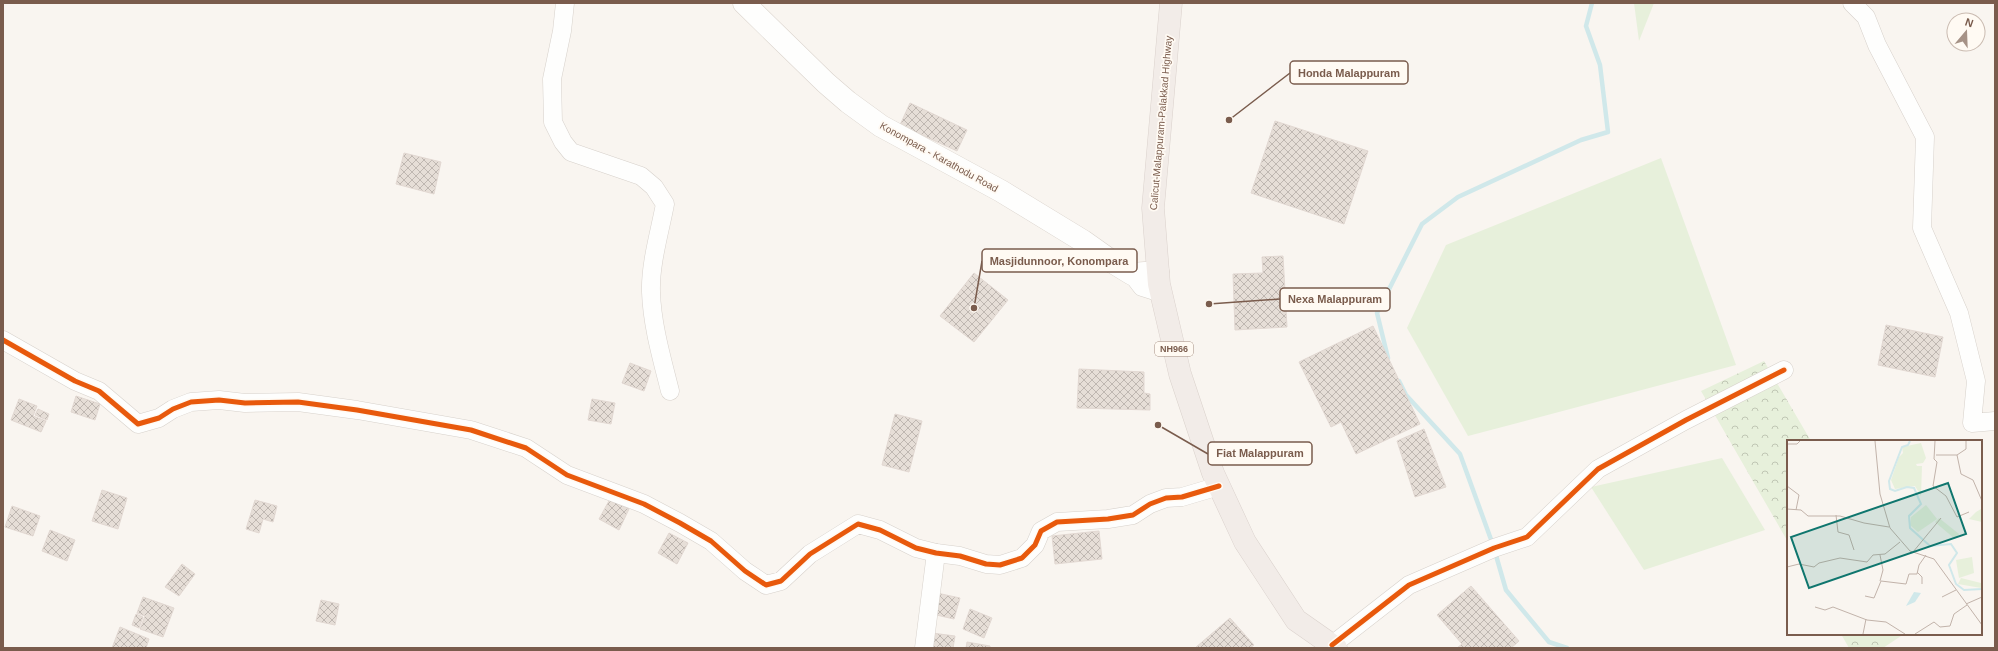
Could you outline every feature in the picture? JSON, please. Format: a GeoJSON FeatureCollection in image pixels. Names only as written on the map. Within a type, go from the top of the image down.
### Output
{"type":"FeatureCollection","features":[{"type":"Feature","properties":{"kind":"highway","name":"Calicut-Malappuram-Palakkad Highway"},"geometry":{"type":"LineString","coordinates":[[1171,3],[1153,208],[1159,282],[1180,374],[1219,486],[1245,542],[1296,620],[1334,647]]}},
{"type":"Feature","properties":{"kind":"main road","name":"Konompara - Karathodu Road"},"geometry":{"type":"LineString","coordinates":[[744,3],[826,83],[848,102],[881,126],[1019,202],[1083,241],[1132,274],[1159,282]]}},
{"type":"Feature","properties":{"kind":"street"},"geometry":{"type":"LineString","coordinates":[[565,3],[562,32],[552,79],[553,122],[559,135],[571,152],[641,176],[654,187],[665,204],[655,256],[651,291],[657,337],[670,391]]}},
{"type":"Feature","properties":{"kind":"street"},"geometry":{"type":"LineString","coordinates":[[1852,3],[1866,17],[1877,46],[1925,137],[1922,228],[1958,312],[1976,381],[1972,423],[1995,421]]}},
{"type":"Feature","properties":{"kind":"street"},"geometry":{"type":"LineString","coordinates":[[3,340],[75,381],[98,391],[138,424],[159,418],[173,409],[191,402],[219,400],[245,403],[298,402],[357,410],[448,426],[513,443],[526,448],[568,475],[644,504],[690,529],[711,541],[745,571],[766,585],[782,581],[810,554],[858,524],[880,530],[916,548],[936,553],[960,556],[986,564],[1000,565],[1022,558],[1035,545],[1042,531],[1057,522],[1108,519],[1133,515],[1150,504],[1166,498],[1182,498],[1219,486]]}},
{"type":"Feature","properties":{"kind":"street"},"geometry":{"type":"LineString","coordinates":[[1334,647],[1409,585],[1468,559],[1527,537],[1598,469],[1686,420],[1784,370]]}},
{"type":"Feature","properties":{"kind":"street"},"geometry":{"type":"LineString","coordinates":[[924,648],[936,553]]}},
{"type":"Feature","properties":{"kind":"green space"},"geometry":{"type":"Polygon","coordinates":[[[1634,3],[1654,3],[1639,41],[1634,3]]]}},
{"type":"Feature","properties":{"kind":"green space"},"geometry":{"type":"Polygon","coordinates":[[[1661,158],[1736,365],[1468,436],[1407,328],[1446,245],[1661,158]]]}},
{"type":"Feature","properties":{"kind":"green space"},"geometry":{"type":"Polygon","coordinates":[[[1764,361],[1810,440],[1787,440],[1787,540],[1701,391],[1764,361]]]}},
{"type":"Feature","properties":{"kind":"green space"},"geometry":{"type":"Polygon","coordinates":[[[1722,458],[1765,530],[1644,570],[1591,487],[1722,458]]]}},
{"type":"Feature","properties":{"kind":"green space"},"geometry":{"type":"Polygon","coordinates":[[[1842,635],[1902,635],[1883,648],[1849,648],[1842,635]]]}},
{"type":"Feature","properties":{"kind":"building"},"geometry":{"type":"Polygon","coordinates":[[[910,103],[967,130],[957,151],[900,125],[910,103]]]}},
{"type":"Feature","properties":{"kind":"building"},"geometry":{"type":"Polygon","coordinates":[[[1275,121],[1368,151],[1344,224],[1251,193],[1275,121]]]}},
{"type":"Feature","properties":{"kind":"building"},"geometry":{"type":"Polygon","coordinates":[[[404,153],[441,162],[434,194],[396,184],[404,153]]]}},
{"type":"Feature","properties":{"kind":"building"},"geometry":{"type":"Polygon","coordinates":[[[1283,256],[1287,327],[1235,330],[1233,274],[1263,273],[1262,257],[1283,256]]]}},
{"type":"Feature","properties":{"kind":"building"},"geometry":{"type":"Polygon","coordinates":[[[974,273],[1008,300],[974,342],[940,316],[974,273]]]}},
{"type":"Feature","properties":{"kind":"building"},"geometry":{"type":"Polygon","coordinates":[[[1886,325],[1943,337],[1935,377],[1878,365],[1886,325]]]}},
{"type":"Feature","properties":{"kind":"building"},"geometry":{"type":"Polygon","coordinates":[[[1373,326],[1420,424],[1356,454],[1341,422],[1331,427],[1299,362],[1373,326]]]}},
{"type":"Feature","properties":{"kind":"building"},"geometry":{"type":"Polygon","coordinates":[[[630,363],[651,371],[644,391],[622,383],[630,363]]]}},
{"type":"Feature","properties":{"kind":"building"},"geometry":{"type":"Polygon","coordinates":[[[1079,369],[1144,372],[1144,393],[1150,394],[1150,410],[1077,408],[1079,369]]]}},
{"type":"Feature","properties":{"kind":"building"},"geometry":{"type":"Polygon","coordinates":[[[76,396],[100,404],[95,420],[71,412],[76,396]]]}},
{"type":"Feature","properties":{"kind":"building"},"geometry":{"type":"Polygon","coordinates":[[[19,399],[37,406],[33,416],[46,421],[41,432],[11,420],[19,399]]]}},
{"type":"Feature","properties":{"kind":"building"},"geometry":{"type":"Polygon","coordinates":[[[592,399],[615,403],[611,424],[588,420],[592,399]]]}},
{"type":"Feature","properties":{"kind":"building"},"geometry":{"type":"Polygon","coordinates":[[[38,409],[49,414],[47,420],[35,415],[38,409]]]}},
{"type":"Feature","properties":{"kind":"building"},"geometry":{"type":"Polygon","coordinates":[[[895,414],[922,421],[909,472],[882,465],[895,414]]]}},
{"type":"Feature","properties":{"kind":"building"},"geometry":{"type":"Polygon","coordinates":[[[1424,429],[1446,487],[1415,497],[1397,441],[1424,429]]]}},
{"type":"Feature","properties":{"kind":"building"},"geometry":{"type":"Polygon","coordinates":[[[102,490],[127,498],[118,529],[92,521],[102,490]]]}},
{"type":"Feature","properties":{"kind":"building"},"geometry":{"type":"Polygon","coordinates":[[[610,499],[629,509],[619,530],[599,519],[610,499]]]}},
{"type":"Feature","properties":{"kind":"building"},"geometry":{"type":"Polygon","coordinates":[[[255,500],[277,506],[273,522],[263,519],[259,533],[246,529],[255,500]]]}},
{"type":"Feature","properties":{"kind":"building"},"geometry":{"type":"Polygon","coordinates":[[[12,506],[40,516],[33,536],[5,527],[12,506]]]}},
{"type":"Feature","properties":{"kind":"building"},"geometry":{"type":"Polygon","coordinates":[[[50,530],[75,540],[67,561],[42,551],[50,530]]]}},
{"type":"Feature","properties":{"kind":"building"},"geometry":{"type":"Polygon","coordinates":[[[1099,531],[1102,559],[1055,564],[1052,536],[1099,531]]]}},
{"type":"Feature","properties":{"kind":"building"},"geometry":{"type":"Polygon","coordinates":[[[669,533],[688,543],[677,564],[658,553],[669,533]]]}},
{"type":"Feature","properties":{"kind":"building"},"geometry":{"type":"Polygon","coordinates":[[[182,564],[195,574],[179,596],[165,587],[182,564]]]}},
{"type":"Feature","properties":{"kind":"building"},"geometry":{"type":"Polygon","coordinates":[[[1471,586],[1519,641],[1511,648],[1457,648],[1462,644],[1437,615],[1471,586]]]}},
{"type":"Feature","properties":{"kind":"building"},"geometry":{"type":"Polygon","coordinates":[[[937,593],[960,598],[954,619],[932,614],[937,593]]]}},
{"type":"Feature","properties":{"kind":"building"},"geometry":{"type":"Polygon","coordinates":[[[143,597],[174,608],[163,637],[140,629],[145,616],[137,613],[143,597]]]}},
{"type":"Feature","properties":{"kind":"building"},"geometry":{"type":"Polygon","coordinates":[[[321,600],[339,604],[335,625],[316,621],[321,600]]]}},
{"type":"Feature","properties":{"kind":"building"},"geometry":{"type":"Polygon","coordinates":[[[970,609],[992,618],[984,638],[963,629],[970,609]]]}},
{"type":"Feature","properties":{"kind":"building"},"geometry":{"type":"Polygon","coordinates":[[[136,614],[143,617],[139,628],[132,625],[136,614]]]}},
{"type":"Feature","properties":{"kind":"building"},"geometry":{"type":"Polygon","coordinates":[[[1230,618],[1254,645],[1250,648],[1195,648],[1230,618]]]}},
{"type":"Feature","properties":{"kind":"building"},"geometry":{"type":"Polygon","coordinates":[[[120,627],[149,639],[146,648],[112,648],[120,627]]]}},
{"type":"Feature","properties":{"kind":"building"},"geometry":{"type":"Polygon","coordinates":[[[932,633],[955,636],[953,648],[929,648],[932,633]]]}},
{"type":"Feature","properties":{"kind":"building"},"geometry":{"type":"Polygon","coordinates":[[[967,642],[990,646],[990,648],[966,648],[967,642]]]}},
{"type":"Feature","properties":{"kind":"waterway"},"geometry":{"type":"LineString","coordinates":[[1388,358],[1377,313],[1422,224],[1458,197],[1581,140],[1608,132],[1600,65],[1586,26],[1592,3]]}},
{"type":"Feature","properties":{"kind":"waterway"},"geometry":{"type":"LineString","coordinates":[[1399,381],[1406,395],[1460,454],[1493,545]]}},
{"type":"Feature","properties":{"kind":"waterway"},"geometry":{"type":"LineString","coordinates":[[1495,552],[1506,590],[1549,642],[1567,648]]}},
{"type":"Feature","properties":{"kind":"cycle path"},"geometry":{"type":"LineString","coordinates":[[3,340],[75,381],[99,391],[138,424],[159,418],[173,409],[191,402],[219,400],[245,403],[298,402],[357,410],[471,430],[526,448],[567,475],[644,504],[711,541],[745,571],[766,585],[781,581],[810,554],[858,524],[880,530],[916,548],[936,553],[960,556],[986,564],[1000,565],[1022,558],[1035,545],[1041,531],[1057,522],[1108,519],[1133,515],[1150,504],[1166,498],[1182,497],[1219,486]]}},
{"type":"Feature","properties":{"kind":"cycle path"},"geometry":{"type":"LineString","coordinates":[[1332,645],[1409,585],[1494,548],[1527,537],[1598,469],[1686,420],[1784,370]]}},
{"type":"Feature","properties":{"kind":"place","name":"Honda Malappuram"},"geometry":{"type":"Point","coordinates":[1229,120]}},
{"type":"Feature","properties":{"kind":"place","name":"Nexa Malappuram"},"geometry":{"type":"Point","coordinates":[1209,304]}},
{"type":"Feature","properties":{"kind":"place","name":"Masjidunnoor, Konompara"},"geometry":{"type":"Point","coordinates":[974,308]}},
{"type":"Feature","properties":{"kind":"place","name":"Fiat Malappuram"},"geometry":{"type":"Point","coordinates":[1158,425]}}]}
